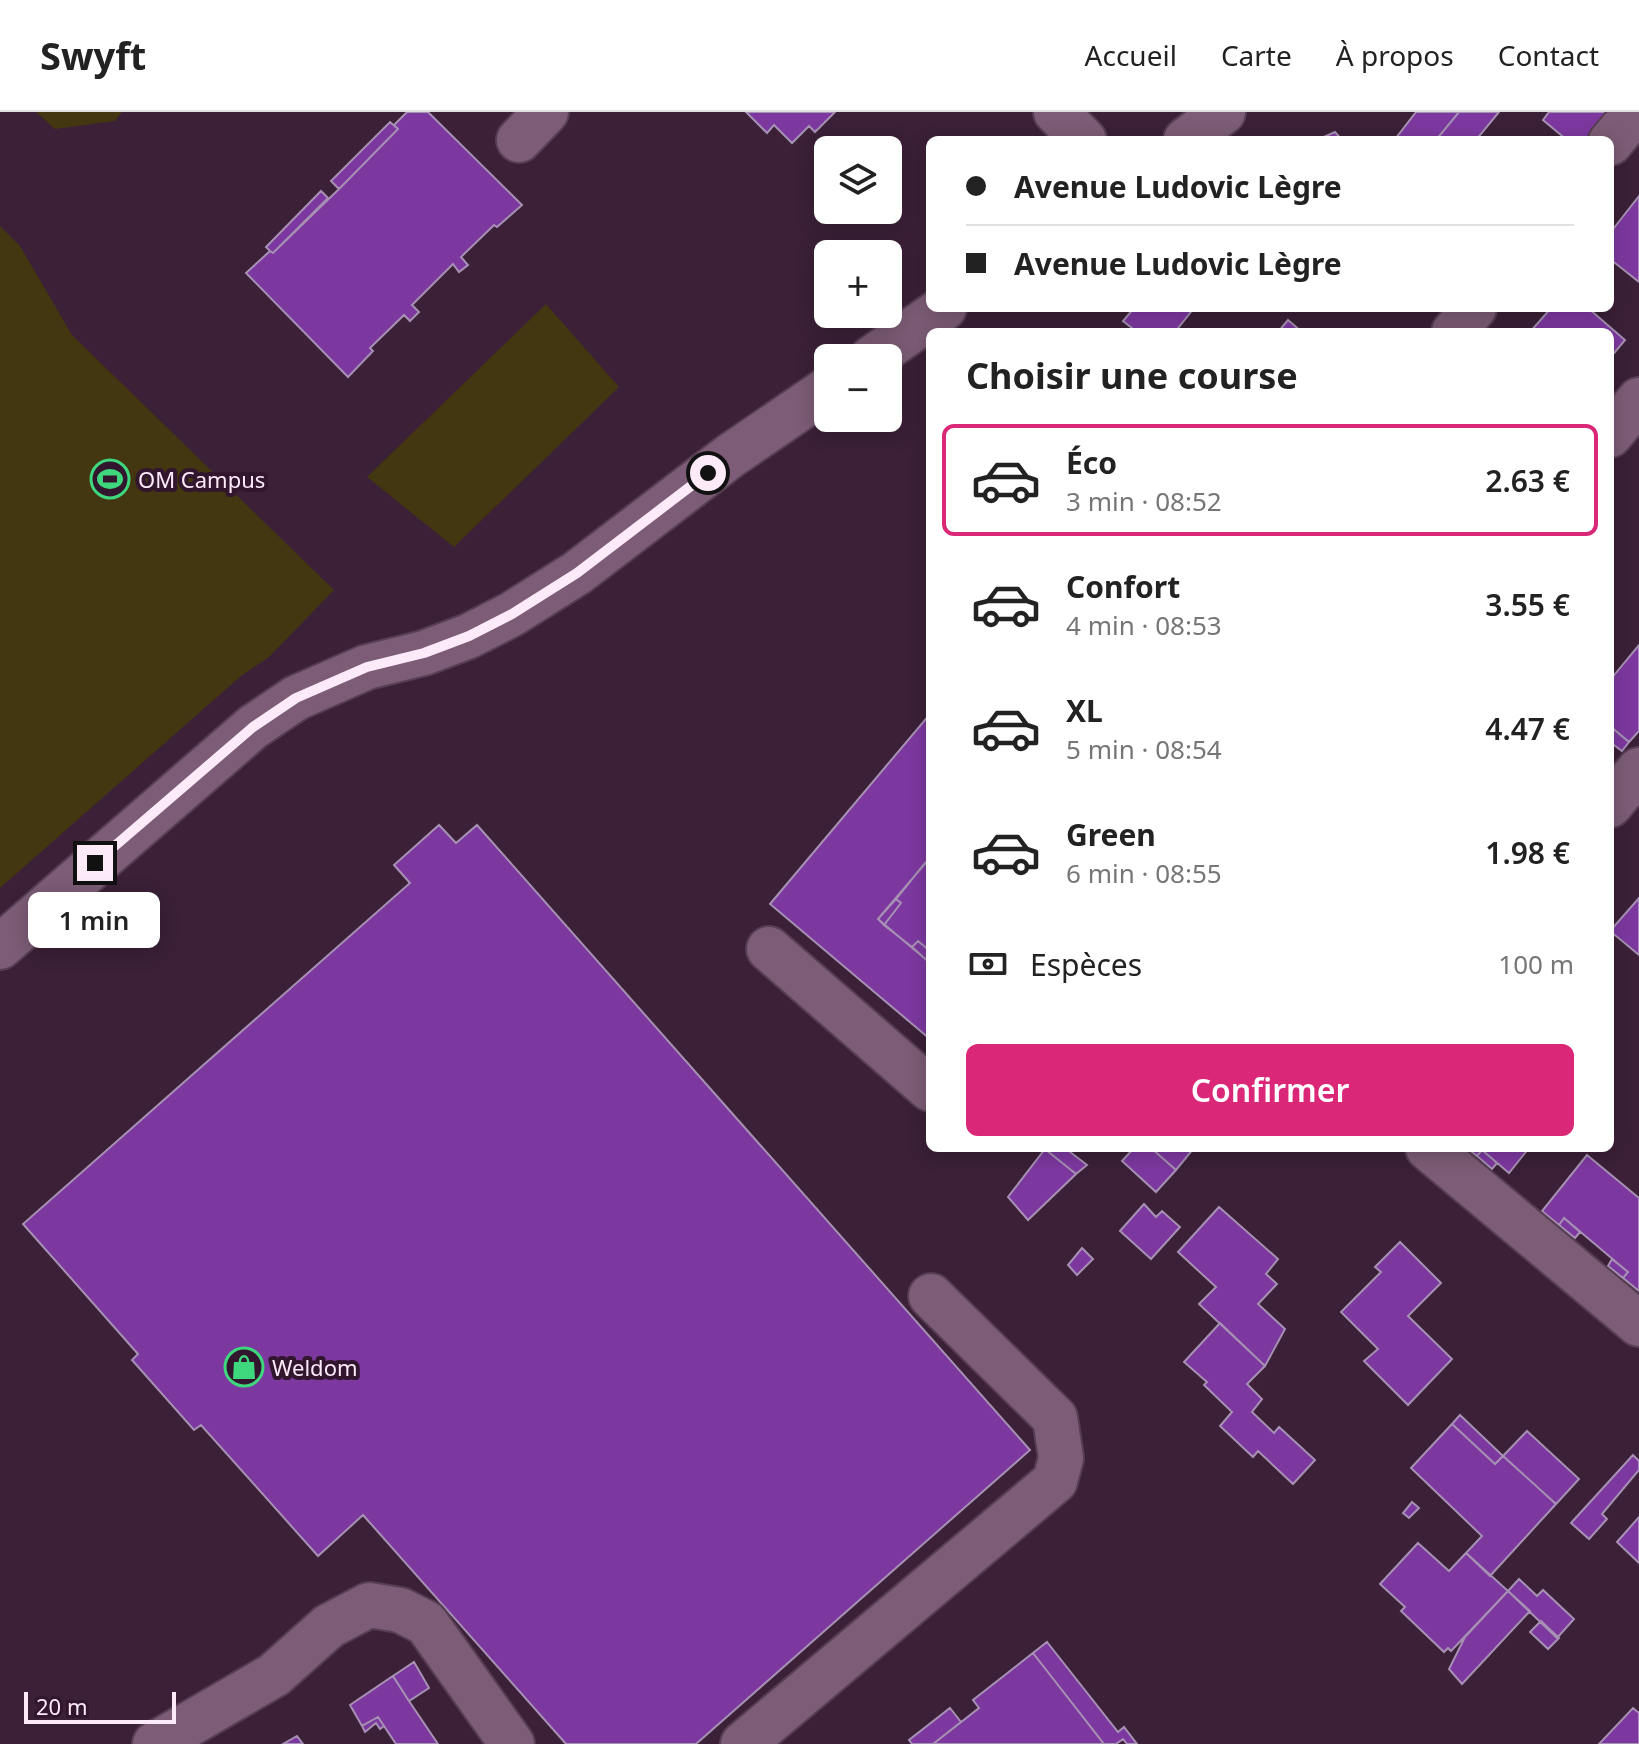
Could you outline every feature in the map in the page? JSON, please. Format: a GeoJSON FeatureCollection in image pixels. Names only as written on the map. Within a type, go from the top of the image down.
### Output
{"type":"FeatureCollection","features":[{"type":"Feature","properties":{"kind":"street"},"geometry":{"type":"LineString","coordinates":[[1057,112],[1080,136]]}},
{"type":"Feature","properties":{"kind":"street"},"geometry":{"type":"LineString","coordinates":[[1191,136],[1223,112]]}},
{"type":"Feature","properties":{"kind":"street"},"geometry":{"type":"LineString","coordinates":[[1614,138],[1636,112]]}},
{"type":"Feature","properties":{"kind":"street"},"geometry":{"type":"LineString","coordinates":[[892,344],[938,312]]}},
{"type":"Feature","properties":{"kind":"street"},"geometry":{"type":"LineString","coordinates":[[1457,328],[1471,312]]}},
{"type":"Feature","properties":{"kind":"street"},"geometry":{"type":"LineString","coordinates":[[0,947],[253,727],[296,698],[367,667],[424,653],[469,636],[512,614],[577,573],[730,456],[814,399]]}},
{"type":"Feature","properties":{"kind":"street"},"geometry":{"type":"LineString","coordinates":[[1614,430],[1639,400]]}},
{"type":"Feature","properties":{"kind":"street"},"geometry":{"type":"LineString","coordinates":[[1614,800],[1639,770]]}},
{"type":"Feature","properties":{"kind":"street"},"geometry":{"type":"LineString","coordinates":[[769,949],[926,1086]]}},
{"type":"Feature","properties":{"kind":"street"},"geometry":{"type":"LineString","coordinates":[[1433,1152],[1639,1324]]}},
{"type":"Feature","properties":{"kind":"street"},"geometry":{"type":"LineString","coordinates":[[743,1744],[1055,1481],[1061,1458],[1055,1418],[931,1296]]}},
{"type":"Feature","properties":{"kind":"street"},"geometry":{"type":"LineString","coordinates":[[155,1744],[274,1675],[329,1626],[369,1605],[400,1610],[426,1623],[512,1744]]}},
{"type":"Feature","properties":{"kind":"shaded area"},"geometry":{"type":"Polygon","coordinates":[[[36,112],[122,112],[115,121],[55,129],[36,112]]]}},
{"type":"Feature","properties":{"kind":"shaded area","name":"OM Campus"},"geometry":{"type":"Polygon","coordinates":[[[0,226],[20,246],[72,335],[334,590],[269,657],[241,676],[0,888],[0,226]]]}},
{"type":"Feature","properties":{"kind":"shaded area"},"geometry":{"type":"Polygon","coordinates":[[[546,304],[619,387],[454,547],[367,477],[546,304]]]}},
{"type":"Feature","properties":{"kind":"building"},"geometry":{"type":"Polygon","coordinates":[[[407,112],[428,112],[522,205],[497,227],[494,225],[461,257],[468,265],[459,272],[453,264],[412,305],[419,312],[410,321],[404,315],[370,348],[373,351],[348,377],[246,273],[270,251],[273,253],[339,189],[398,129],[394,125],[407,112]]]}},
{"type":"Feature","properties":{"kind":"building"},"geometry":{"type":"Polygon","coordinates":[[[746,112],[835,112],[815,132],[809,126],[792,143],[774,125],[767,133],[746,112]]]}},
{"type":"Feature","properties":{"kind":"building"},"geometry":{"type":"Polygon","coordinates":[[[1416,112],[1459,112],[1439,136],[1398,136],[1416,112]]]}},
{"type":"Feature","properties":{"kind":"building"},"geometry":{"type":"Polygon","coordinates":[[[1459,112],[1499,112],[1479,136],[1439,136],[1459,112]]]}},
{"type":"Feature","properties":{"kind":"building"},"geometry":{"type":"Polygon","coordinates":[[[1549,112],[1622,112],[1607,136],[1562,136],[1543,120],[1549,112]]]}},
{"type":"Feature","properties":{"kind":"building"},"geometry":{"type":"Polygon","coordinates":[[[390,122],[398,129],[339,189],[331,181],[390,122]]]}},
{"type":"Feature","properties":{"kind":"building"},"geometry":{"type":"Polygon","coordinates":[[[321,191],[328,198],[273,253],[270,251],[266,247],[321,191]]]}},
{"type":"Feature","properties":{"kind":"building"},"geometry":{"type":"Polygon","coordinates":[[[1639,196],[1639,282],[1614,262],[1614,228],[1639,196]]]}},
{"type":"Feature","properties":{"kind":"building"},"geometry":{"type":"Polygon","coordinates":[[[1131,312],[1191,312],[1178,328],[1132,328],[1123,321],[1131,312]]]}},
{"type":"Feature","properties":{"kind":"building"},"geometry":{"type":"Polygon","coordinates":[[[1548,312],[1593,312],[1611,328],[1534,328],[1548,312]]]}},
{"type":"Feature","properties":{"kind":"building"},"geometry":{"type":"Polygon","coordinates":[[[1288,320],[1297,328],[1281,328],[1288,320]]]}},
{"type":"Feature","properties":{"kind":"building"},"geometry":{"type":"Polygon","coordinates":[[[1614,330],[1625,340],[1614,353],[1614,330]]]}},
{"type":"Feature","properties":{"kind":"building"},"geometry":{"type":"Polygon","coordinates":[[[1639,645],[1639,731],[1629,742],[1614,729],[1614,675],[1639,645]]]}},
{"type":"Feature","properties":{"kind":"building"},"geometry":{"type":"Polygon","coordinates":[[[926,719],[926,863],[878,919],[926,960],[926,1036],[770,904],[926,719]]]}},
{"type":"Feature","properties":{"kind":"building"},"geometry":{"type":"Polygon","coordinates":[[[1614,729],[1629,742],[1622,751],[1614,745],[1614,729]]]}},
{"type":"Feature","properties":{"kind":"building"},"geometry":{"type":"Polygon","coordinates":[[[439,825],[456,843],[477,825],[1030,1450],[696,1744],[566,1744],[363,1515],[318,1556],[201,1425],[194,1430],[132,1360],[138,1354],[23,1224],[410,883],[394,865],[439,825]]]}},
{"type":"Feature","properties":{"kind":"building"},"geometry":{"type":"Polygon","coordinates":[[[926,864],[926,948],[918,941],[912,947],[884,925],[901,903],[896,899],[926,864]]]}},
{"type":"Feature","properties":{"kind":"building"},"geometry":{"type":"Polygon","coordinates":[[[1639,898],[1639,955],[1614,934],[1614,926],[1639,898]]]}},
{"type":"Feature","properties":{"kind":"building"},"geometry":{"type":"Polygon","coordinates":[[[896,899],[901,903],[884,925],[878,919],[896,899]]]}},
{"type":"Feature","properties":{"kind":"building"},"geometry":{"type":"Polygon","coordinates":[[[918,941],[926,948],[926,959],[912,947],[918,941]]]}},
{"type":"Feature","properties":{"kind":"building"},"geometry":{"type":"Polygon","coordinates":[[[1043,1152],[1049,1152],[1076,1174],[1028,1220],[1008,1197],[1043,1152]]]}},
{"type":"Feature","properties":{"kind":"building"},"geometry":{"type":"Polygon","coordinates":[[[1049,1152],[1070,1152],[1087,1165],[1076,1174],[1049,1152]]]}},
{"type":"Feature","properties":{"kind":"building"},"geometry":{"type":"Polygon","coordinates":[[[1130,1152],[1156,1152],[1176,1170],[1156,1192],[1122,1161],[1130,1152]]]}},
{"type":"Feature","properties":{"kind":"building"},"geometry":{"type":"Polygon","coordinates":[[[1156,1152],[1191,1152],[1176,1170],[1156,1152]]]}},
{"type":"Feature","properties":{"kind":"building"},"geometry":{"type":"Polygon","coordinates":[[[1484,1152],[1526,1152],[1509,1173],[1484,1152]]]}},
{"type":"Feature","properties":{"kind":"building"},"geometry":{"type":"Polygon","coordinates":[[[1484,1152],[1497,1163],[1492,1169],[1477,1156],[1484,1152]]]}},
{"type":"Feature","properties":{"kind":"building"},"geometry":{"type":"Polygon","coordinates":[[[1587,1155],[1639,1198],[1639,1291],[1623,1278],[1628,1272],[1564,1218],[1559,1225],[1542,1211],[1587,1155]]]}},
{"type":"Feature","properties":{"kind":"building"},"geometry":{"type":"Polygon","coordinates":[[[1144,1204],[1156,1217],[1162,1211],[1180,1227],[1151,1259],[1120,1231],[1144,1204]]]}},
{"type":"Feature","properties":{"kind":"building"},"geometry":{"type":"Polygon","coordinates":[[[1219,1207],[1278,1259],[1266,1274],[1277,1284],[1258,1304],[1285,1329],[1265,1366],[1199,1304],[1216,1287],[1178,1252],[1219,1207]]]}},
{"type":"Feature","properties":{"kind":"building"},"geometry":{"type":"Polygon","coordinates":[[[1564,1218],[1580,1232],[1575,1238],[1559,1225],[1564,1218]]]}},
{"type":"Feature","properties":{"kind":"building"},"geometry":{"type":"Polygon","coordinates":[[[1400,1242],[1441,1283],[1408,1316],[1452,1359],[1408,1405],[1364,1361],[1378,1349],[1341,1312],[1381,1272],[1375,1267],[1400,1242]]]}},
{"type":"Feature","properties":{"kind":"building"},"geometry":{"type":"Polygon","coordinates":[[[1082,1248],[1093,1259],[1077,1275],[1068,1265],[1082,1248]]]}},
{"type":"Feature","properties":{"kind":"building"},"geometry":{"type":"Polygon","coordinates":[[[1612,1259],[1628,1272],[1623,1278],[1608,1266],[1612,1259]]]}},
{"type":"Feature","properties":{"kind":"building"},"geometry":{"type":"Polygon","coordinates":[[[1220,1323],[1265,1366],[1247,1384],[1262,1399],[1252,1412],[1274,1433],[1279,1427],[1315,1460],[1293,1484],[1258,1451],[1253,1457],[1220,1426],[1232,1412],[1204,1385],[1207,1382],[1184,1362],[1220,1323]]]}},
{"type":"Feature","properties":{"kind":"building"},"geometry":{"type":"Polygon","coordinates":[[[1460,1415],[1503,1456],[1495,1464],[1452,1424],[1460,1415]]]}},
{"type":"Feature","properties":{"kind":"building"},"geometry":{"type":"Polygon","coordinates":[[[1452,1424],[1495,1464],[1503,1456],[1556,1504],[1490,1576],[1466,1553],[1482,1536],[1411,1468],[1452,1424]]]}},
{"type":"Feature","properties":{"kind":"building"},"geometry":{"type":"Polygon","coordinates":[[[1527,1431],[1579,1479],[1556,1504],[1503,1456],[1527,1431]]]}},
{"type":"Feature","properties":{"kind":"building"},"geometry":{"type":"Polygon","coordinates":[[[1633,1455],[1639,1461],[1639,1470],[1602,1514],[1607,1519],[1589,1539],[1571,1523],[1633,1455]]]}},
{"type":"Feature","properties":{"kind":"building"},"geometry":{"type":"Polygon","coordinates":[[[1412,1502],[1419,1508],[1409,1518],[1403,1513],[1412,1502]]]}},
{"type":"Feature","properties":{"kind":"building"},"geometry":{"type":"Polygon","coordinates":[[[1639,1517],[1639,1563],[1617,1542],[1639,1517]]]}},
{"type":"Feature","properties":{"kind":"building"},"geometry":{"type":"Polygon","coordinates":[[[1418,1543],[1449,1571],[1466,1553],[1508,1591],[1451,1651],[1448,1648],[1444,1652],[1401,1611],[1405,1607],[1380,1584],[1418,1543]]]}},
{"type":"Feature","properties":{"kind":"building"},"geometry":{"type":"Polygon","coordinates":[[[1519,1579],[1537,1596],[1543,1590],[1574,1619],[1557,1638],[1508,1591],[1519,1579]]]}},
{"type":"Feature","properties":{"kind":"building"},"geometry":{"type":"Polygon","coordinates":[[[1508,1591],[1530,1611],[1462,1684],[1449,1669],[1465,1637],[1508,1591]]]}},
{"type":"Feature","properties":{"kind":"building"},"geometry":{"type":"Polygon","coordinates":[[[1541,1621],[1559,1638],[1548,1649],[1530,1632],[1541,1621]]]}},
{"type":"Feature","properties":{"kind":"building"},"geometry":{"type":"Polygon","coordinates":[[[1047,1642],[1118,1732],[1124,1727],[1137,1744],[1127,1744],[1123,1739],[1116,1744],[1104,1744],[1033,1653],[1047,1642]]]}},
{"type":"Feature","properties":{"kind":"building"},"geometry":{"type":"Polygon","coordinates":[[[1033,1653],[1104,1744],[933,1744],[979,1708],[973,1700],[1033,1653]]]}},
{"type":"Feature","properties":{"kind":"building"},"geometry":{"type":"Polygon","coordinates":[[[414,1662],[429,1688],[409,1701],[393,1676],[414,1662]]]}},
{"type":"Feature","properties":{"kind":"building"},"geometry":{"type":"Polygon","coordinates":[[[393,1676],[438,1744],[396,1744],[378,1717],[362,1726],[350,1705],[393,1676]]]}},
{"type":"Feature","properties":{"kind":"building"},"geometry":{"type":"Polygon","coordinates":[[[950,1708],[961,1722],[933,1744],[912,1744],[909,1740],[950,1708]]]}},
{"type":"Feature","properties":{"kind":"building"},"geometry":{"type":"Polygon","coordinates":[[[1633,1708],[1639,1713],[1639,1744],[1599,1744],[1633,1708]]]}},
{"type":"Feature","properties":{"kind":"building"},"geometry":{"type":"Polygon","coordinates":[[[378,1717],[384,1726],[380,1729],[376,1723],[365,1732],[362,1726],[378,1717]]]}},
{"type":"Feature","properties":{"kind":"building"},"geometry":{"type":"Polygon","coordinates":[[[297,1736],[303,1744],[283,1744],[297,1736]]]}},
{"type":"Feature","properties":{"kind":"place","name":"OM Campus"},"geometry":{"type":"Point","coordinates":[110,479]}},
{"type":"Feature","properties":{"kind":"place","name":"Weldom"},"geometry":{"type":"Point","coordinates":[244,1367]}},
{"type":"Feature","properties":{"kind":"route"},"geometry":{"type":"LineString","coordinates":[[95,863],[253,727],[296,698],[367,667],[424,653],[469,636],[512,614],[577,573],[708,473]]}}]}
